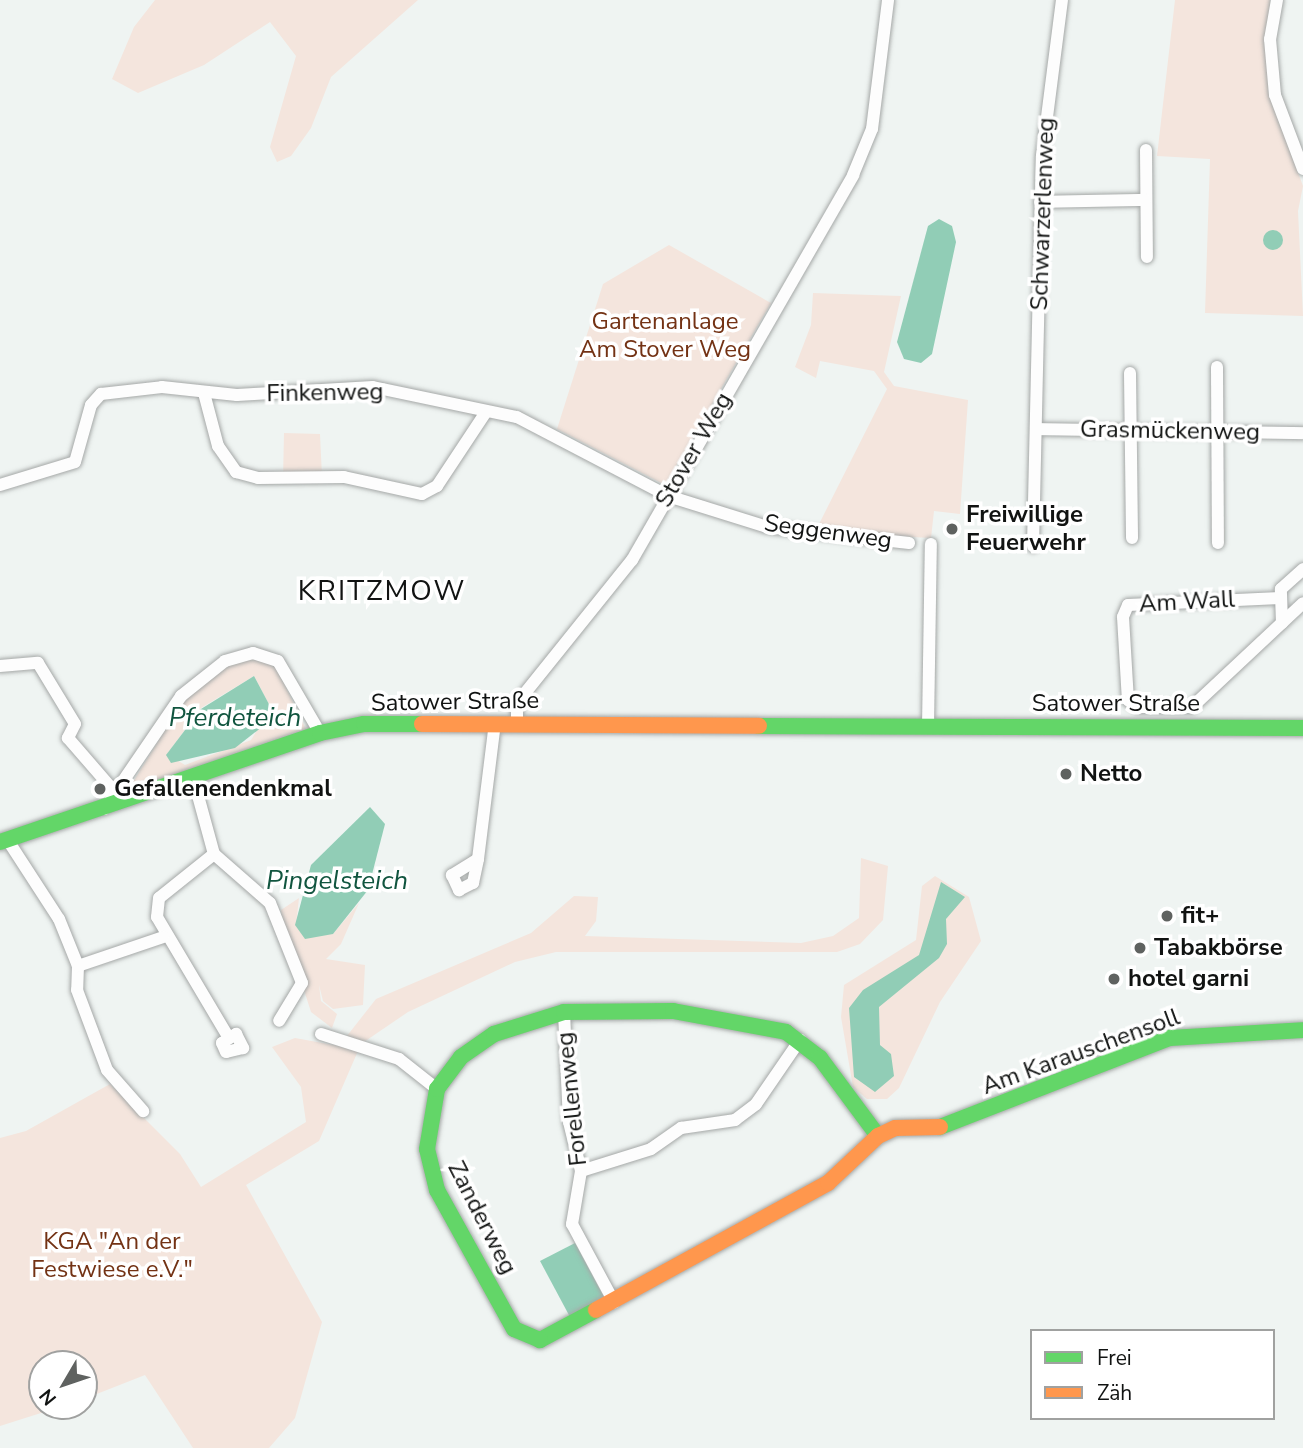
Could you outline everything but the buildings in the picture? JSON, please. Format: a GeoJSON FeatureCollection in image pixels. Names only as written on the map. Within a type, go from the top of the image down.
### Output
{"type":"FeatureCollection","features":[{"type":"Feature","properties":{"kind":"street","name":"Stover Weg"},"geometry":{"type":"LineString","coordinates":[[517,723],[517,703],[632,559],[853,175],[872,130],[888,0]]}},
{"type":"Feature","properties":{"kind":"street","name":"Schwarzerlenweg"},"geometry":{"type":"LineString","coordinates":[[1037,429],[1040,202],[1062,0]]}},
{"type":"Feature","properties":{"kind":"street"},"geometry":{"type":"LineString","coordinates":[[1277,0],[1270,39],[1275,95],[1303,169]]}},
{"type":"Feature","properties":{"kind":"street"},"geometry":{"type":"LineString","coordinates":[[1146,150],[1147,257]]}},
{"type":"Feature","properties":{"kind":"street"},"geometry":{"type":"LineString","coordinates":[[1040,202],[1145,200]]}},
{"type":"Feature","properties":{"kind":"street"},"geometry":{"type":"LineString","coordinates":[[1217,367],[1218,543]]}},
{"type":"Feature","properties":{"kind":"street"},"geometry":{"type":"LineString","coordinates":[[1130,373],[1132,538]]}},
{"type":"Feature","properties":{"kind":"street","name":"Finkenweg"},"geometry":{"type":"LineString","coordinates":[[0,485],[78,458],[91,405],[101,394],[162,387],[204,393],[373,387],[486,412],[550,430],[668,496]]}},
{"type":"Feature","properties":{"kind":"street"},"geometry":{"type":"LineString","coordinates":[[204,393],[218,446],[236,472],[258,478],[344,477],[422,494],[437,486],[486,412]]}},
{"type":"Feature","properties":{"kind":"street"},"geometry":{"type":"LineString","coordinates":[[1033,546],[1037,429]]}},
{"type":"Feature","properties":{"kind":"street","name":"Grasmückenweg"},"geometry":{"type":"LineString","coordinates":[[1037,429],[1303,433]]}},
{"type":"Feature","properties":{"kind":"street","name":"Seggenweg"},"geometry":{"type":"LineString","coordinates":[[668,496],[788,532],[909,543]]}},
{"type":"Feature","properties":{"kind":"street"},"geometry":{"type":"LineString","coordinates":[[928,726],[931,544]]}},
{"type":"Feature","properties":{"kind":"street"},"geometry":{"type":"LineString","coordinates":[[1282,623],[1281,589],[1303,569]]}},
{"type":"Feature","properties":{"kind":"street","name":"Am Wall"},"geometry":{"type":"LineString","coordinates":[[1280,598],[1128,605],[1123,691],[1138,707],[1192,707],[1303,603]]}},
{"type":"Feature","properties":{"kind":"street"},"geometry":{"type":"LineString","coordinates":[[104,809],[113,790],[203,675],[253,653],[278,661],[320,733]]}},
{"type":"Feature","properties":{"kind":"street"},"geometry":{"type":"LineString","coordinates":[[0,666],[38,663],[75,724],[68,738],[113,790]]}},
{"type":"Feature","properties":{"kind":"street"},"geometry":{"type":"LineString","coordinates":[[478,859],[495,723]]}},
{"type":"Feature","properties":{"kind":"street","name":"Satower Straße"},"geometry":{"type":"LineString","coordinates":[[4,841],[194,781],[320,733],[372,724],[1303,728]]}},
{"type":"Feature","properties":{"kind":"street"},"geometry":{"type":"LineString","coordinates":[[194,781],[214,853],[270,903],[302,983],[279,1021]]}},
{"type":"Feature","properties":{"kind":"street"},"geometry":{"type":"LineString","coordinates":[[4,841],[59,919],[78,966],[76,990],[111,1078],[143,1111]]}},
{"type":"Feature","properties":{"kind":"street"},"geometry":{"type":"LineString","coordinates":[[214,853],[159,898],[163,937],[227,1035]]}},
{"type":"Feature","properties":{"kind":"street"},"geometry":{"type":"LineString","coordinates":[[78,966],[163,937]]}},
{"type":"Feature","properties":{"kind":"street","name":"Zanderweg"},"geometry":{"type":"LineString","coordinates":[[800,1040],[786,1032],[673,1011],[564,1012],[474,1045],[438,1089],[427,1132],[430,1169],[514,1329],[540,1340],[614,1302],[842,1174],[878,1136]]}},
{"type":"Feature","properties":{"kind":"street","name":"Forellenweg"},"geometry":{"type":"LineString","coordinates":[[564,1012],[568,1111],[581,1171],[572,1224],[614,1302]]}},
{"type":"Feature","properties":{"kind":"street","name":"Am Karauschensoll"},"geometry":{"type":"LineString","coordinates":[[878,1136],[981,1114],[1170,1038],[1303,1030]]}},
{"type":"Feature","properties":{"kind":"street"},"geometry":{"type":"LineString","coordinates":[[321,1034],[399,1059],[438,1089]]}},
{"type":"Feature","properties":{"kind":"street"},"geometry":{"type":"LineString","coordinates":[[581,1171],[652,1149],[681,1128],[735,1120],[756,1104],[800,1040],[878,1136]]}},
{"type":"Feature","properties":{"kind":"green space"},"geometry":{"type":"Polygon","coordinates":[[[155,0],[418,0],[331,77],[311,128],[291,156],[277,162],[270,147],[296,56],[270,22],[204,65],[138,93],[112,79],[134,27],[155,0]]]}},
{"type":"Feature","properties":{"kind":"green space"},"geometry":{"type":"Polygon","coordinates":[[[1175,0],[1270,0],[1270,97],[1303,186],[1298,211],[1303,316],[1205,313],[1210,159],[1157,156],[1175,0]]]}},
{"type":"Feature","properties":{"kind":"green space","name":"Gartenanlage Am Stover Weg"},"geometry":{"type":"Polygon","coordinates":[[[669,245],[771,303],[665,485],[557,429],[603,284],[669,245]]]}},
{"type":"Feature","properties":{"kind":"green space","name":"Gartenanlage Am Stover Weg"},"geometry":{"type":"Polygon","coordinates":[[[813,293],[901,296],[884,372],[894,386],[968,400],[960,514],[934,511],[931,538],[815,532],[887,389],[874,371],[820,361],[816,378],[795,367],[811,325],[813,293]]]}},
{"type":"Feature","properties":{"kind":"green space"},"geometry":{"type":"Polygon","coordinates":[[[284,433],[320,434],[322,477],[283,479],[284,433]]]}},
{"type":"Feature","properties":{"kind":"green space"},"geometry":{"type":"Polygon","coordinates":[[[257,658],[275,665],[306,729],[128,790],[183,701],[233,662],[257,658]],[[254,676],[201,708],[167,754],[185,765],[251,740],[271,708],[254,676]]]}},
{"type":"Feature","properties":{"kind":"green space","name":"KGA \"An der Festwiese e.V.\""},"geometry":{"type":"Polygon","coordinates":[[[861,858],[888,866],[883,920],[860,944],[837,952],[556,952],[515,962],[408,1012],[361,1044],[319,1141],[246,1185],[322,1322],[295,1418],[269,1448],[193,1448],[145,1375],[98,1393],[98,1350],[28,1350],[28,1417],[0,1426],[0,1138],[26,1131],[110,1084],[180,1154],[201,1187],[306,1122],[301,1087],[272,1047],[295,1038],[339,1046],[376,999],[531,933],[574,896],[598,897],[596,921],[585,936],[801,943],[833,936],[859,918],[861,858]]]}},
{"type":"Feature","properties":{"kind":"green space"},"geometry":{"type":"Polygon","coordinates":[[[935,876],[969,897],[981,941],[940,1002],[899,1088],[887,1099],[867,1099],[853,1087],[841,1017],[844,985],[916,940],[922,886],[935,876]]]}},
{"type":"Feature","properties":{"kind":"green space"},"geometry":{"type":"Polygon","coordinates":[[[299,898],[296,925],[333,934],[359,903],[341,944],[326,959],[365,965],[363,1005],[333,1009],[323,1001],[319,985],[321,1001],[337,1014],[332,1028],[311,1012],[282,921],[281,910],[299,898]]]}},
{"type":"Feature","properties":{"kind":"water"},"geometry":{"type":"Polygon","coordinates":[[[939,219],[952,226],[956,242],[932,354],[921,363],[904,359],[897,342],[928,226],[939,219]]]}},
{"type":"Feature","properties":{"kind":"water"},"geometry":{"type":"Polygon","coordinates":[[[1273,230],[1280,233],[1283,240],[1280,247],[1273,250],[1266,247],[1263,240],[1266,233],[1273,230]]]}},
{"type":"Feature","properties":{"kind":"water","name":"Pferdeteich"},"geometry":{"type":"Polygon","coordinates":[[[254,676],[271,708],[267,723],[235,748],[171,763],[166,755],[201,709],[254,676]]]}},
{"type":"Feature","properties":{"kind":"water","name":"Pingelsteich"},"geometry":{"type":"Polygon","coordinates":[[[370,807],[385,824],[368,890],[333,934],[305,939],[295,925],[311,865],[370,807]]]}},
{"type":"Feature","properties":{"kind":"water"},"geometry":{"type":"Polygon","coordinates":[[[941,882],[965,897],[946,919],[947,944],[939,958],[879,1007],[880,1045],[891,1054],[894,1076],[875,1092],[854,1077],[849,1008],[863,990],[919,955],[941,882]]]}},
{"type":"Feature","properties":{"kind":"water"},"geometry":{"type":"Polygon","coordinates":[[[575,1243],[605,1299],[570,1317],[540,1261],[575,1243]]]}},
{"type":"Feature","properties":{"kind":"traffic: fast"},"geometry":{"type":"LineString","coordinates":[[0,842],[320,733],[364,724],[422,724]]}},
{"type":"Feature","properties":{"kind":"traffic: fast"},"geometry":{"type":"LineString","coordinates":[[759,726],[1303,728]]}},
{"type":"Feature","properties":{"kind":"traffic: fast"},"geometry":{"type":"LineString","coordinates":[[596,1310],[540,1340],[514,1329],[437,1190],[427,1149],[437,1089],[461,1057],[494,1034],[564,1012],[673,1011],[786,1032],[820,1058],[878,1136]]}},
{"type":"Feature","properties":{"kind":"traffic: fast"},"geometry":{"type":"LineString","coordinates":[[940,1127],[1170,1038],[1303,1030]]}},
{"type":"Feature","properties":{"kind":"traffic: slow"},"geometry":{"type":"LineString","coordinates":[[422,724],[759,726]]}},
{"type":"Feature","properties":{"kind":"traffic: slow"},"geometry":{"type":"LineString","coordinates":[[596,1310],[828,1183],[878,1136],[895,1128],[940,1127]]}},
{"type":"Feature","properties":{"kind":"place","name":"Freiwillige Feuerwehr"},"geometry":{"type":"Point","coordinates":[952,529]}},
{"type":"Feature","properties":{"kind":"place","name":"Netto"},"geometry":{"type":"Point","coordinates":[1066,774]}},
{"type":"Feature","properties":{"kind":"place","name":"Gefallenendenkmal"},"geometry":{"type":"Point","coordinates":[100,789]}},
{"type":"Feature","properties":{"kind":"place","name":"fit+"},"geometry":{"type":"Point","coordinates":[1167,916]}},
{"type":"Feature","properties":{"kind":"place","name":"Tabakbörse"},"geometry":{"type":"Point","coordinates":[1140,948]}},
{"type":"Feature","properties":{"kind":"place","name":"hotel garni"},"geometry":{"type":"Point","coordinates":[1114,979]}},
{"type":"Feature","properties":{"kind":"district","name":"KRITZMOW"},"geometry":{"type":"Point","coordinates":[382,591]}}]}
